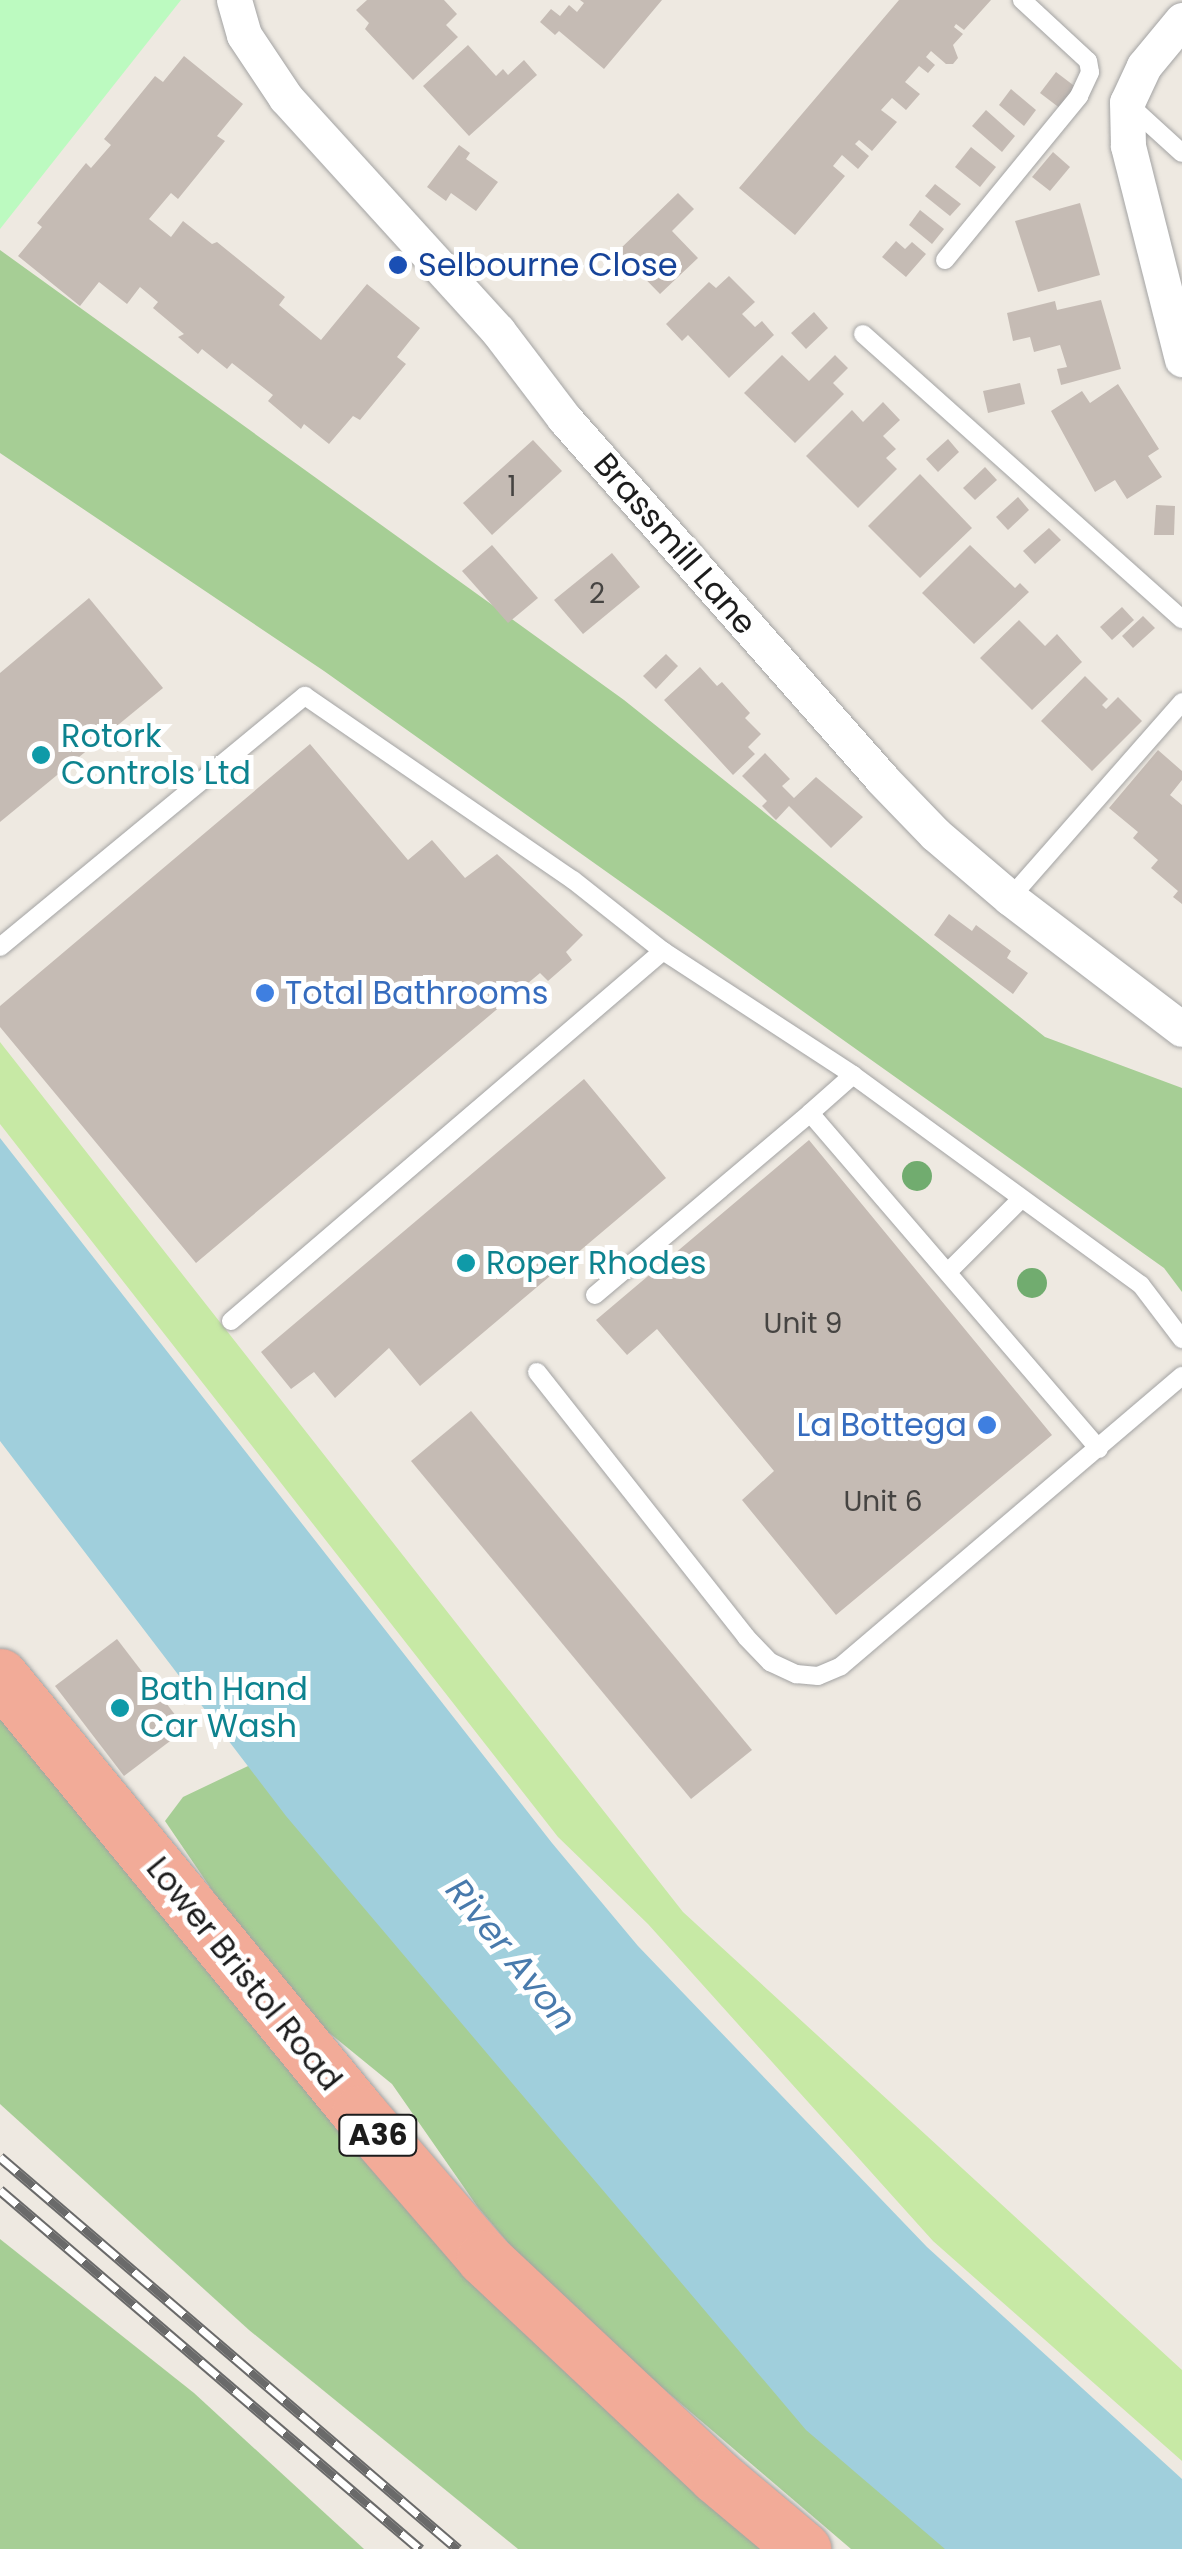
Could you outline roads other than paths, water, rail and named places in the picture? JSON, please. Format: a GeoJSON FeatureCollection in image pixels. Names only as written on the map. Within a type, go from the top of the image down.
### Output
{"type":"FeatureCollection","features":[{"type":"Feature","properties":{"kind":"highway","name":"Lower Bristol Road"},"geometry":{"type":"LineString","coordinates":[[0,1676],[346,2098],[484,2258],[716,2476],[803,2549]]}},
{"type":"Feature","properties":{"kind":"street","name":"Brassmill Lane"},"geometry":{"type":"LineString","coordinates":[[234,0],[244,35],[286,98],[498,331],[576,432],[882,778],[935,834],[1010,898],[1182,1029]]}},
{"type":"Feature","properties":{"kind":"street"},"geometry":{"type":"LineString","coordinates":[[1182,20],[1144,66],[1127,102],[1128,146],[1182,359]]}},
{"type":"Feature","properties":{"kind":"lane"},"geometry":{"type":"LineString","coordinates":[[945,260],[1079,96],[1090,72],[1088,61],[1022,0]]}},
{"type":"Feature","properties":{"kind":"lane"},"geometry":{"type":"LineString","coordinates":[[1127,102],[1182,153]]}},
{"type":"Feature","properties":{"kind":"lane"},"geometry":{"type":"LineString","coordinates":[[862,334],[1182,619]]}},
{"type":"Feature","properties":{"kind":"lane"},"geometry":{"type":"LineString","coordinates":[[0,947],[305,696],[557,868],[663,951],[854,1075],[1141,1285],[1182,1339]]}},
{"type":"Feature","properties":{"kind":"lane"},"geometry":{"type":"LineString","coordinates":[[1010,898],[1182,702]]}},
{"type":"Feature","properties":{"kind":"lane"},"geometry":{"type":"LineString","coordinates":[[231,1321],[663,951]]}},
{"type":"Feature","properties":{"kind":"lane"},"geometry":{"type":"LineString","coordinates":[[595,1295],[854,1075]]}},
{"type":"Feature","properties":{"kind":"lane"},"geometry":{"type":"LineString","coordinates":[[810,1113],[1099,1449]]}},
{"type":"Feature","properties":{"kind":"lane"},"geometry":{"type":"LineString","coordinates":[[949,1271],[1020,1200]]}},
{"type":"Feature","properties":{"kind":"lane"},"geometry":{"type":"LineString","coordinates":[[537,1372],[746,1637],[770,1662],[796,1674],[818,1676],[841,1666],[1182,1376]]}},
{"type":"Feature","properties":{"kind":"water","name":"River Avon"},"geometry":{"type":"Polygon","coordinates":[[[0,1138],[552,1843],[638,1946],[927,2247],[1182,2479],[1182,2549],[945,2549],[806,2430],[286,1816],[0,1441],[0,1138]]]}},
{"type":"Feature","properties":{"kind":"railway"},"geometry":{"type":"LineString","coordinates":[[0,2157],[458,2549]]}},
{"type":"Feature","properties":{"kind":"railway"},"geometry":{"type":"LineString","coordinates":[[0,2190],[420,2549]]}},
{"type":"Feature","properties":{"kind":"place","name":"Selbourne Close"},"geometry":{"type":"Point","coordinates":[398,265]}},
{"type":"Feature","properties":{"kind":"place","name":"Rotork Controls Ltd"},"geometry":{"type":"Point","coordinates":[41,755]}},
{"type":"Feature","properties":{"kind":"place","name":"Total Bathrooms"},"geometry":{"type":"Point","coordinates":[265,993]}},
{"type":"Feature","properties":{"kind":"place","name":"Roper Rhodes"},"geometry":{"type":"Point","coordinates":[466,1263]}},
{"type":"Feature","properties":{"kind":"place","name":"La Bottega"},"geometry":{"type":"Point","coordinates":[987,1425]}},
{"type":"Feature","properties":{"kind":"place","name":"Bath Hand Car Wash"},"geometry":{"type":"Point","coordinates":[120,1708]}}]}
